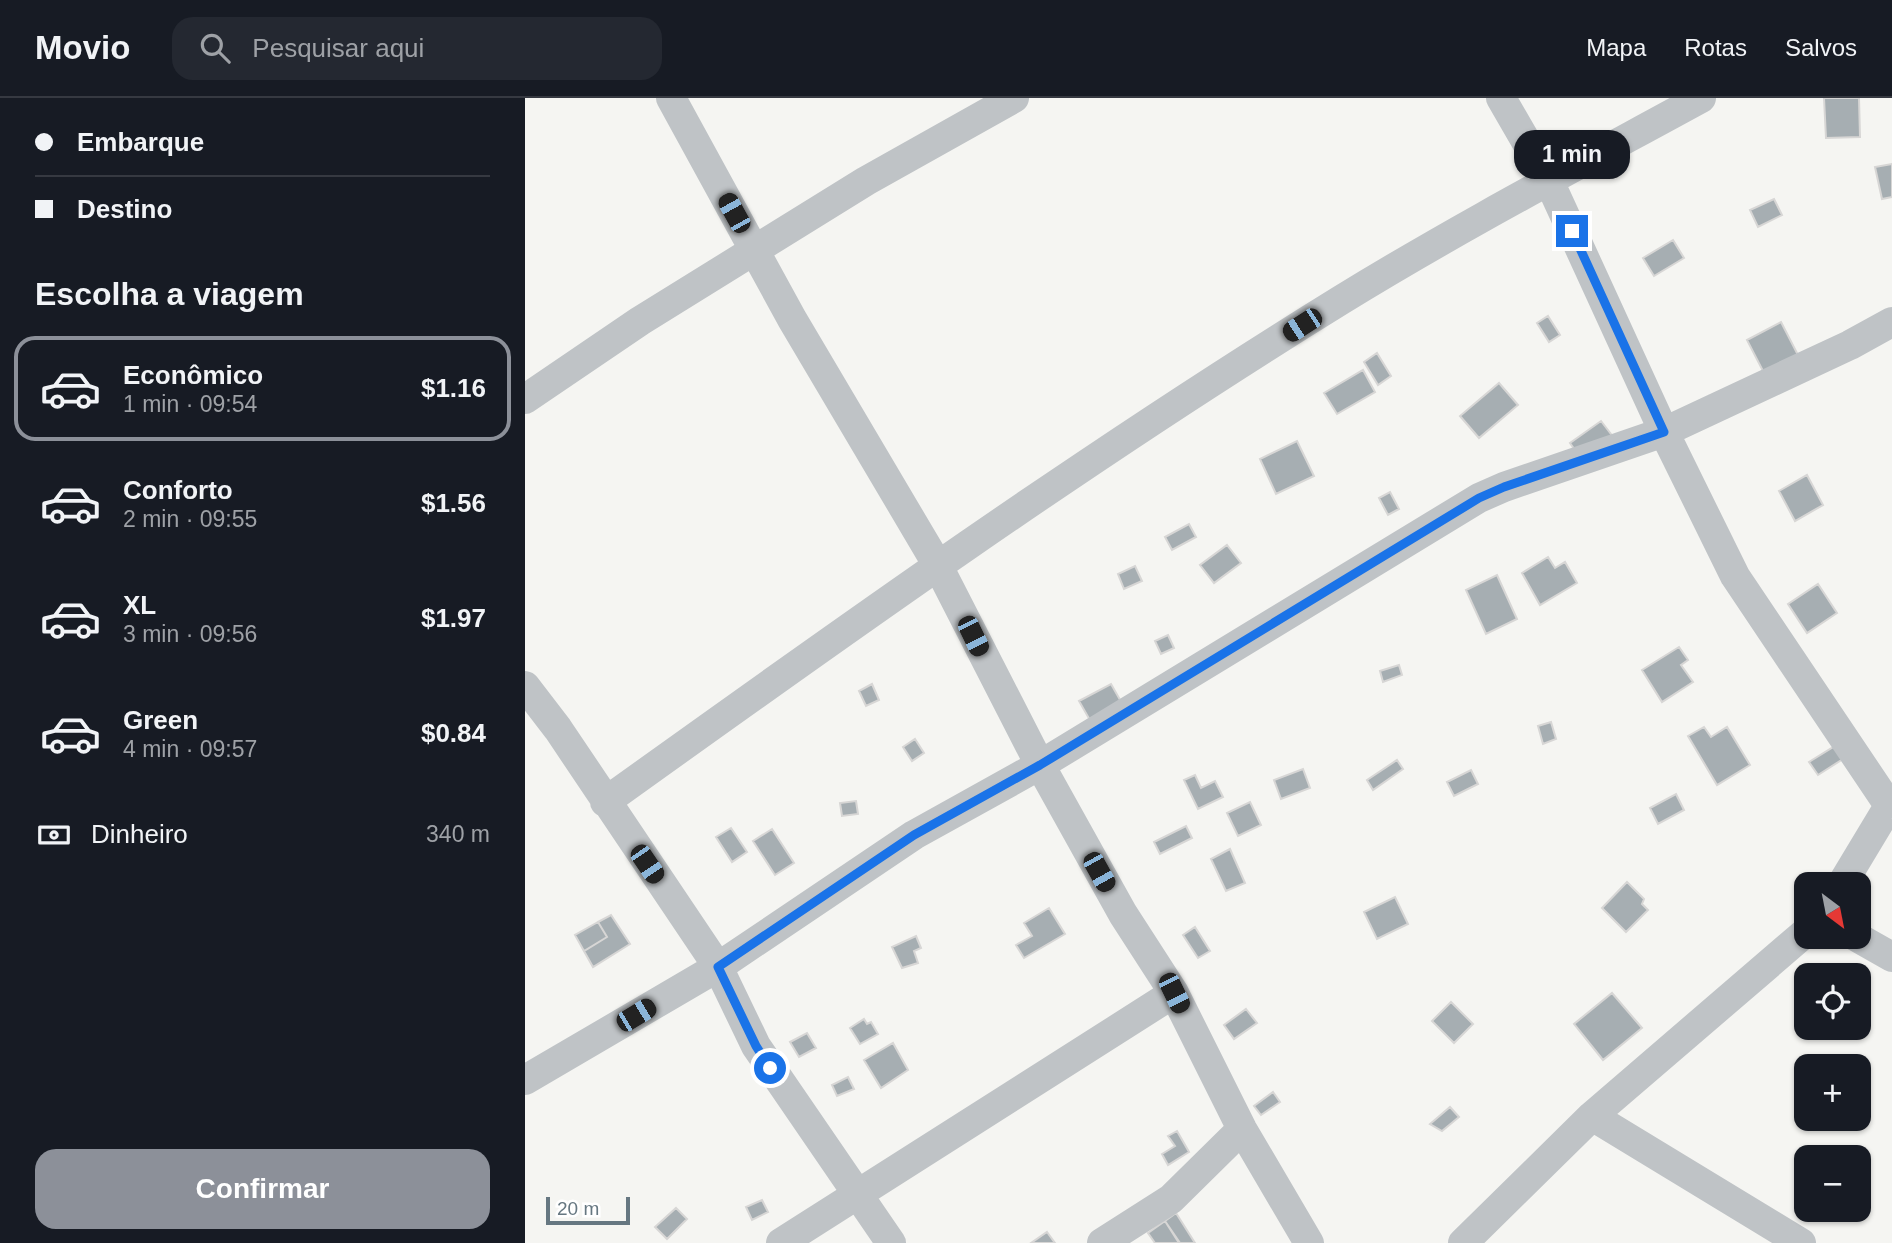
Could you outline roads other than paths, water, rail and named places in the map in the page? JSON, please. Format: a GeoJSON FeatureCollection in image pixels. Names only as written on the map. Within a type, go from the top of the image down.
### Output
{"type":"FeatureCollection","features":[{"type":"Feature","properties":{"kind":"street"},"geometry":{"type":"LineString","coordinates":[[670,98],[792,319],[937,564],[1040,765],[1123,914],[1174,993],[1242,1129],[1310,1243]]}},
{"type":"Feature","properties":{"kind":"street"},"geometry":{"type":"LineString","coordinates":[[525,399],[640,321],[866,181],[1014,98]]}},
{"type":"Feature","properties":{"kind":"street"},"geometry":{"type":"LineString","coordinates":[[1501,98],[1549,181],[1664,432],[1735,576],[1890,802],[1849,872]]}},
{"type":"Feature","properties":{"kind":"street"},"geometry":{"type":"LineString","coordinates":[[605,802],[937,564],[1107,449],[1342,299],[1701,98]]}},
{"type":"Feature","properties":{"kind":"street"},"geometry":{"type":"LineString","coordinates":[[525,1080],[718,967],[914,835],[1040,765],[1479,498],[1664,432],[1850,345],[1892,322]]}},
{"type":"Feature","properties":{"kind":"street"},"geometry":{"type":"LineString","coordinates":[[525,686],[558,729],[718,967],[756,1046],[891,1243]]}},
{"type":"Feature","properties":{"kind":"street"},"geometry":{"type":"LineString","coordinates":[[1463,1243],[1592,1116],[1794,942]]}},
{"type":"Feature","properties":{"kind":"street"},"geometry":{"type":"LineString","coordinates":[[1871,945],[1892,957]]}},
{"type":"Feature","properties":{"kind":"street"},"geometry":{"type":"LineString","coordinates":[[781,1243],[1174,993]]}},
{"type":"Feature","properties":{"kind":"street"},"geometry":{"type":"LineString","coordinates":[[1592,1116],[1801,1243]]}},
{"type":"Feature","properties":{"kind":"street"},"geometry":{"type":"LineString","coordinates":[[1102,1243],[1171,1199],[1242,1129]]}}]}
